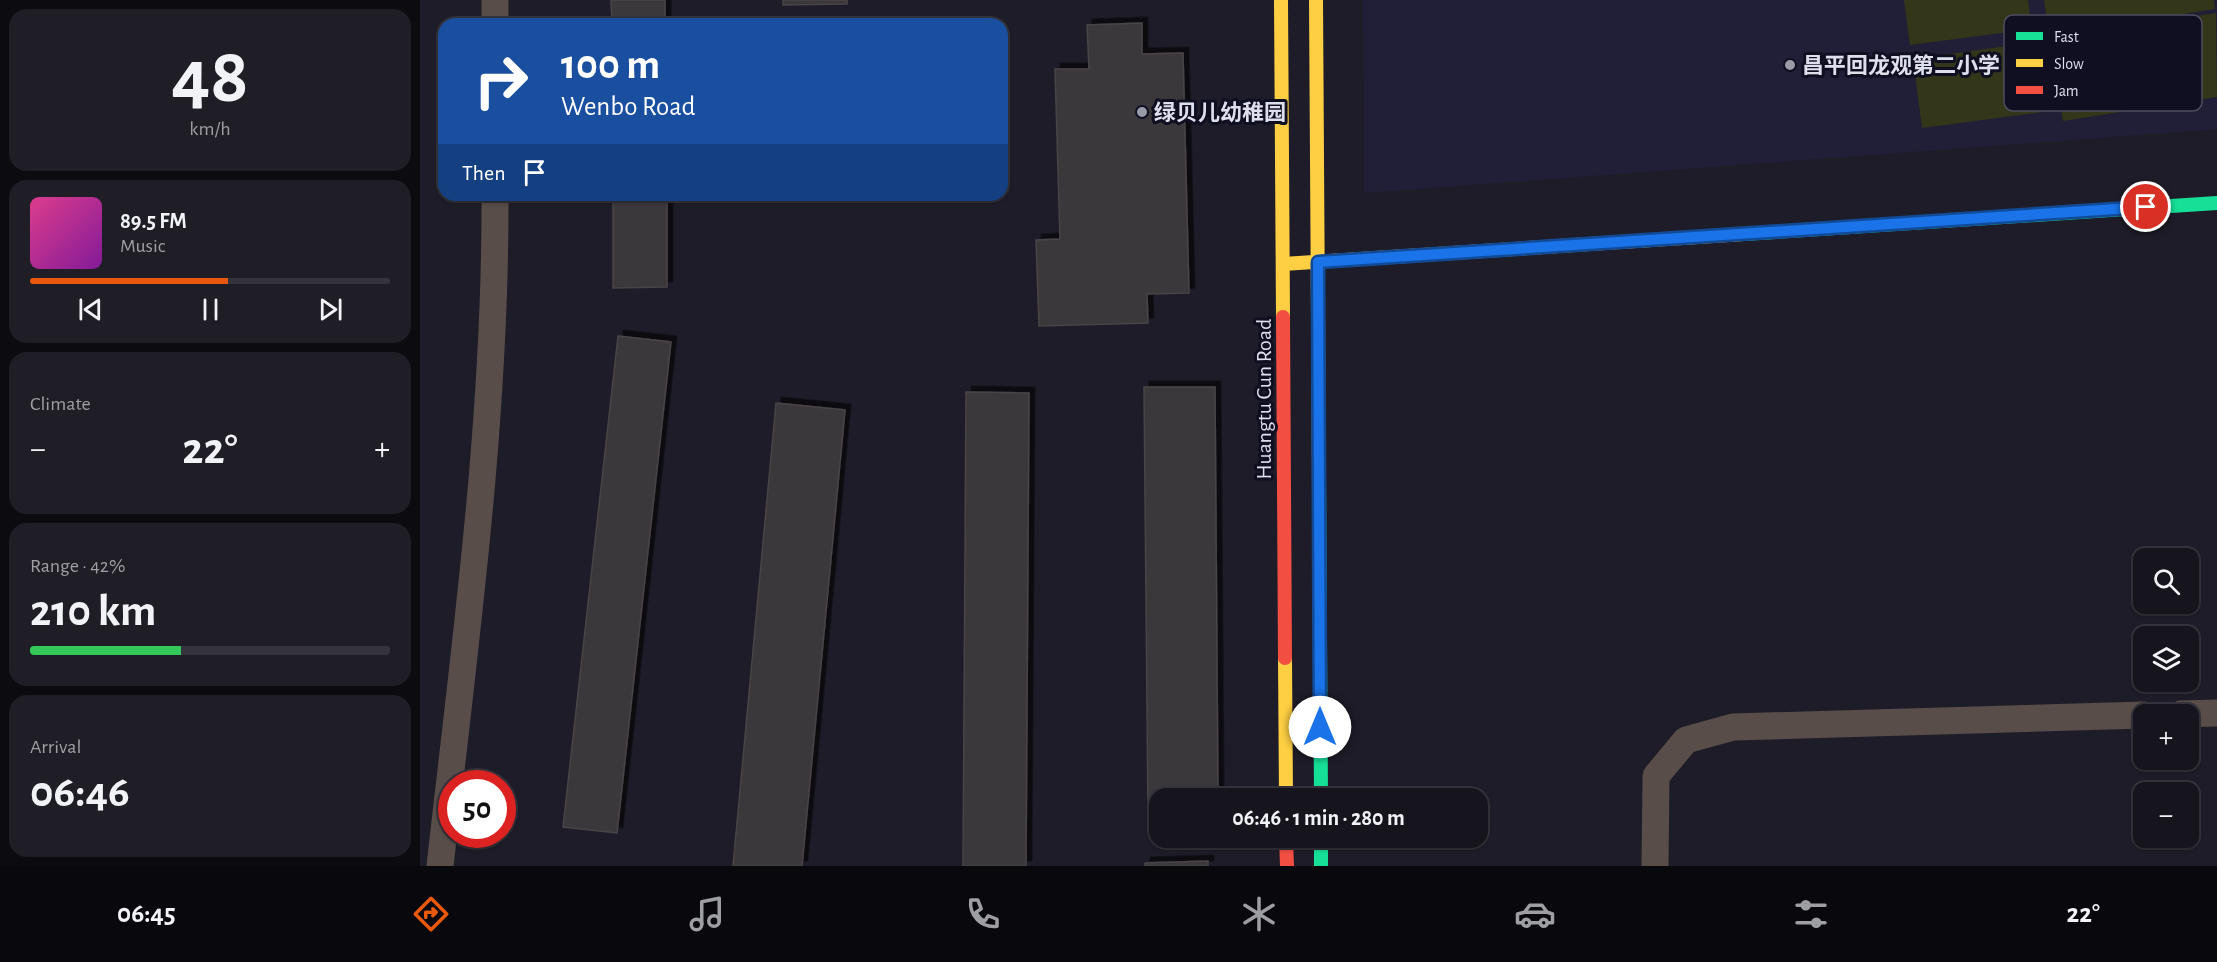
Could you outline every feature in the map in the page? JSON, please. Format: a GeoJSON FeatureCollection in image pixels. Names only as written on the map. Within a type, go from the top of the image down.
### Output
{"type":"FeatureCollection","features":[{"type":"Feature","properties":{"kind":"main road","name":"Huangtu Cun Road"},"geometry":{"type":"LineString","coordinates":[[1281,0],[1286,788]]}},
{"type":"Feature","properties":{"kind":"main road"},"geometry":{"type":"LineString","coordinates":[[1316,0],[1321,788]]}},
{"type":"Feature","properties":{"kind":"main road"},"geometry":{"type":"LineString","coordinates":[[1283,264],[2217,203]]}},
{"type":"Feature","properties":{"kind":"main road"},"geometry":{"type":"LineString","coordinates":[[1287,848],[1287,866]]}},
{"type":"Feature","properties":{"kind":"main road"},"geometry":{"type":"LineString","coordinates":[[1321,848],[1321,866]]}},
{"type":"Feature","properties":{"kind":"street"},"geometry":{"type":"LineString","coordinates":[[495,0],[495,18]]}},
{"type":"Feature","properties":{"kind":"street"},"geometry":{"type":"LineString","coordinates":[[440,866],[485,449],[495,297],[495,201]]}},
{"type":"Feature","properties":{"kind":"street"},"geometry":{"type":"LineString","coordinates":[[2199,714],[2217,713]]}},
{"type":"Feature","properties":{"kind":"street"},"geometry":{"type":"LineString","coordinates":[[1655,866],[1656,776],[1686,740],[1733,727],[2133,715]]}},
{"type":"Feature","properties":{"kind":"shaded area","name":"昌平回龙观第二小学"},"geometry":{"type":"Polygon","coordinates":[[[1363,0],[2217,0],[2217,129],[1364,193],[1363,0]]]}},
{"type":"Feature","properties":{"kind":"green space"},"geometry":{"type":"Polygon","coordinates":[[[1904,0],[2028,0],[2030,15],[2004,15],[2004,33],[1910,45],[1904,0]]]}},
{"type":"Feature","properties":{"kind":"green space"},"geometry":{"type":"Polygon","coordinates":[[[2044,0],[2214,0],[2215,9],[2177,15],[2046,15],[2044,0]]]}},
{"type":"Feature","properties":{"kind":"green space"},"geometry":{"type":"Polygon","coordinates":[[[2216,13],[2217,97],[2202,99],[2202,15],[2216,13]]]}},
{"type":"Feature","properties":{"kind":"green space"},"geometry":{"type":"Polygon","coordinates":[[[2004,46],[2004,111],[2044,112],[1922,128],[1913,59],[2004,46]]]}},
{"type":"Feature","properties":{"kind":"green space"},"geometry":{"type":"Polygon","coordinates":[[[2061,111],[2127,111],[2063,121],[2061,111]]]}},
{"type":"Feature","properties":{"kind":"building"},"geometry":{"type":"Polygon","coordinates":[[[611,0],[665,0],[665,18],[612,18],[611,0]]]}},
{"type":"Feature","properties":{"kind":"building"},"geometry":{"type":"Polygon","coordinates":[[[783,0],[847,0],[847,4],[783,5],[783,0]]]}},
{"type":"Feature","properties":{"kind":"building"},"geometry":{"type":"Polygon","coordinates":[[[1142,23],[1142,54],[1183,53],[1189,293],[1147,294],[1148,323],[1039,326],[1036,240],[1060,239],[1055,69],[1089,69],[1087,25],[1142,23]]]}},
{"type":"Feature","properties":{"kind":"building"},"geometry":{"type":"Polygon","coordinates":[[[613,201],[667,201],[667,287],[613,288],[613,201]]]}},
{"type":"Feature","properties":{"kind":"building"},"geometry":{"type":"Polygon","coordinates":[[[618,336],[671,342],[617,833],[563,827],[618,336]]]}},
{"type":"Feature","properties":{"kind":"building"},"geometry":{"type":"Polygon","coordinates":[[[1144,387],[1215,387],[1218,788],[1149,788],[1148,816],[1144,387]]]}},
{"type":"Feature","properties":{"kind":"building"},"geometry":{"type":"Polygon","coordinates":[[[966,392],[1029,393],[1026,866],[963,866],[966,392]]]}},
{"type":"Feature","properties":{"kind":"building"},"geometry":{"type":"Polygon","coordinates":[[[776,403],[845,410],[802,866],[733,866],[776,403]]]}},
{"type":"Feature","properties":{"kind":"building"},"geometry":{"type":"Polygon","coordinates":[[[1208,861],[1208,866],[1145,866],[1145,863],[1208,861]]]}},
{"type":"Feature","properties":{"kind":"traffic: fast"},"geometry":{"type":"LineString","coordinates":[[1744,234],[2217,203]]}},
{"type":"Feature","properties":{"kind":"traffic: fast"},"geometry":{"type":"LineString","coordinates":[[1319,476],[1321,788]]}},
{"type":"Feature","properties":{"kind":"traffic: fast"},"geometry":{"type":"LineString","coordinates":[[1321,848],[1321,866]]}},
{"type":"Feature","properties":{"kind":"traffic: slow"},"geometry":{"type":"LineString","coordinates":[[1281,0],[1283,317]]}},
{"type":"Feature","properties":{"kind":"traffic: slow"},"geometry":{"type":"LineString","coordinates":[[1316,0],[1319,476]]}},
{"type":"Feature","properties":{"kind":"traffic: slow"},"geometry":{"type":"LineString","coordinates":[[1283,264],[1744,234]]}},
{"type":"Feature","properties":{"kind":"traffic: slow"},"geometry":{"type":"LineString","coordinates":[[1285,658],[1286,788]]}},
{"type":"Feature","properties":{"kind":"traffic: jam"},"geometry":{"type":"LineString","coordinates":[[1283,317],[1285,658]]}},
{"type":"Feature","properties":{"kind":"traffic: jam"},"geometry":{"type":"LineString","coordinates":[[1286,848],[1287,866]]}},
{"type":"Feature","properties":{"kind":"place","name":"昌平回龙观第二小学"},"geometry":{"type":"Point","coordinates":[1790,65]}},
{"type":"Feature","properties":{"kind":"place","name":"绿贝儿幼稚园"},"geometry":{"type":"Point","coordinates":[1142,112]}},
{"type":"Feature","properties":{"kind":"route"},"geometry":{"type":"LineString","coordinates":[[1320,727],[1318,262],[2146,207]]}}]}
